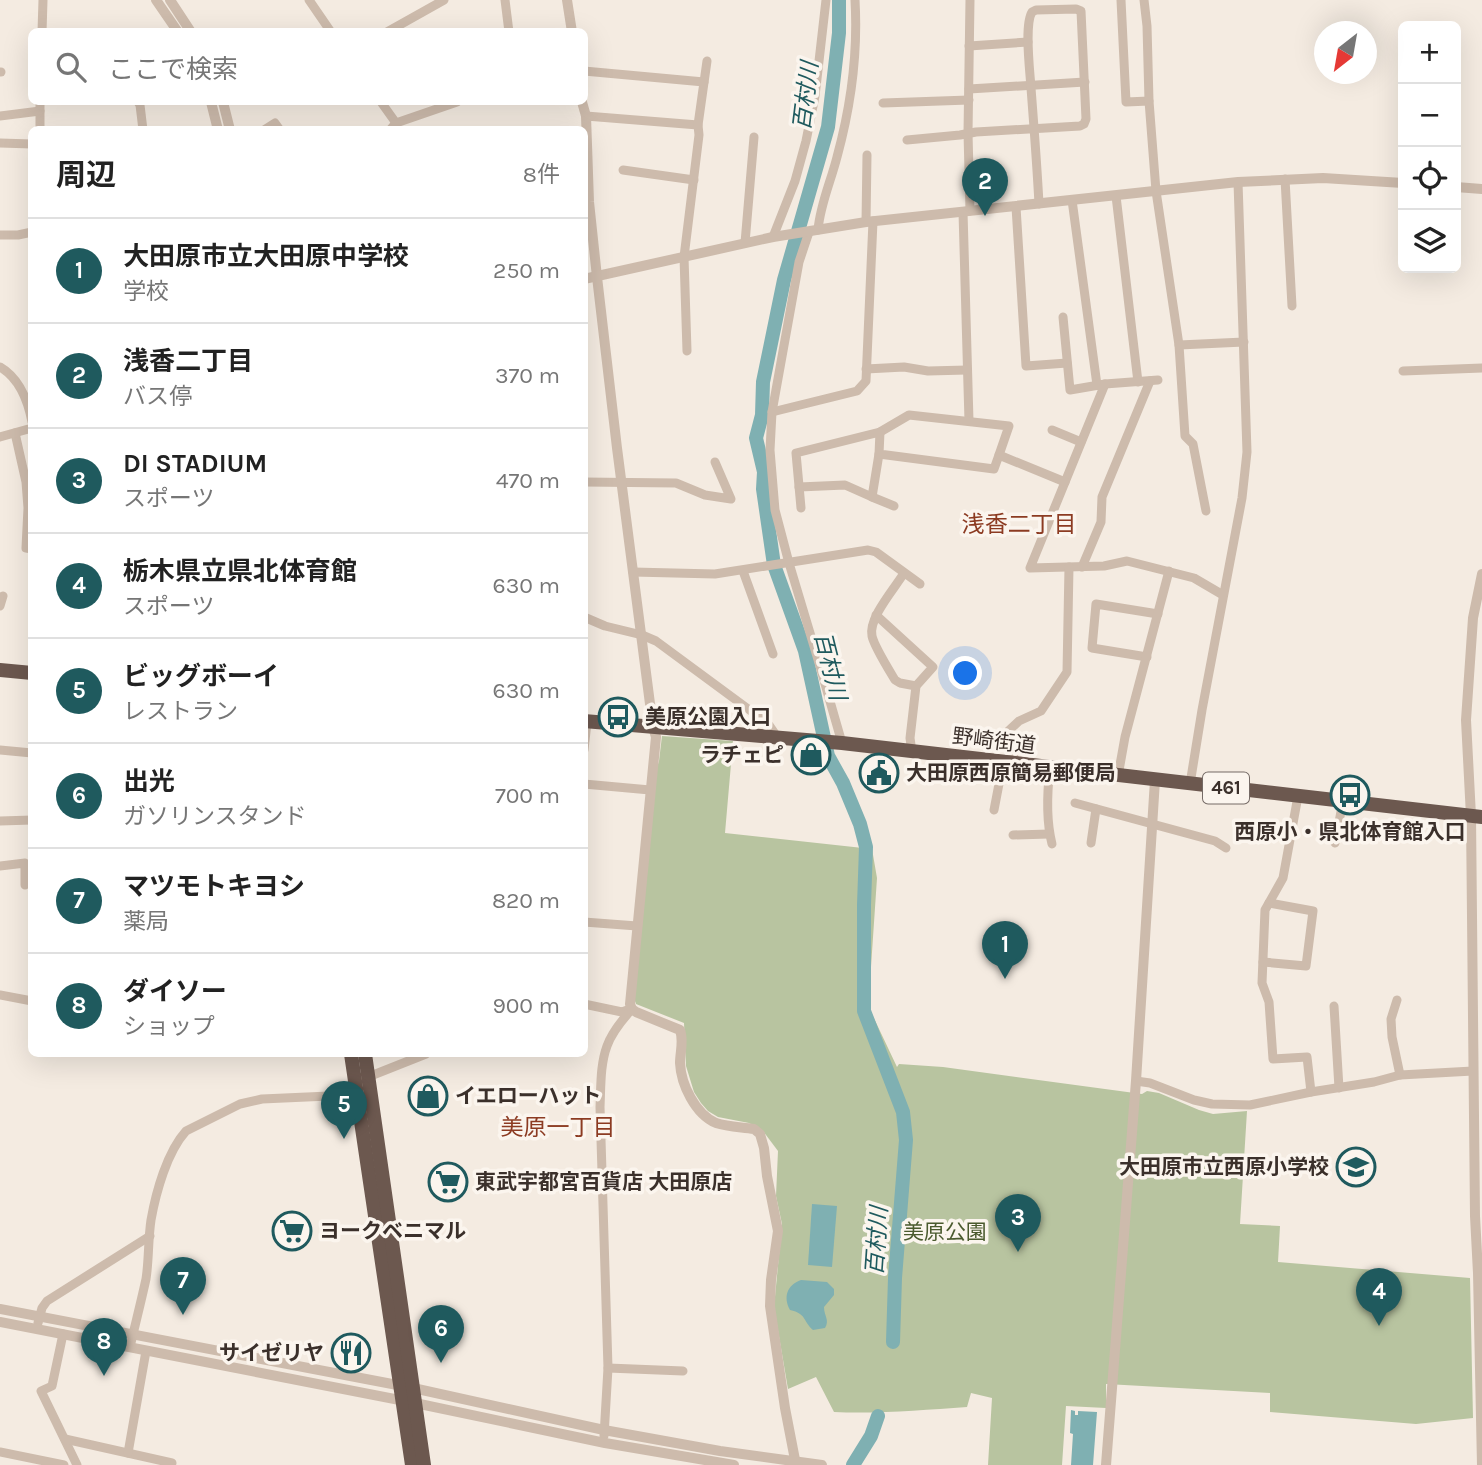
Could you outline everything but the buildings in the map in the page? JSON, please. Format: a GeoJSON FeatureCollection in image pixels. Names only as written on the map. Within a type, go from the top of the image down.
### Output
{"type":"FeatureCollection","features":[{"type":"Feature","properties":{"kind":"highway"},"geometry":{"type":"LineString","coordinates":[[0,670],[28,673]]}},
{"type":"Feature","properties":{"kind":"highway","name":"野崎街道"},"geometry":{"type":"LineString","coordinates":[[588,721],[838,743],[1477,817]]}},
{"type":"Feature","properties":{"kind":"highway"},"geometry":{"type":"LineString","coordinates":[[352,1057],[362,1080]]}},
{"type":"Feature","properties":{"kind":"highway"},"geometry":{"type":"LineString","coordinates":[[365,1057],[362,1080],[407,1394],[412,1465]]}},
{"type":"Feature","properties":{"kind":"highway"},"geometry":{"type":"LineString","coordinates":[[407,1394],[424,1465]]}},
{"type":"Feature","properties":{"kind":"street"},"geometry":{"type":"LineString","coordinates":[[42,28],[43,0]]}},
{"type":"Feature","properties":{"kind":"street"},"geometry":{"type":"LineString","coordinates":[[156,0],[175,28]]}},
{"type":"Feature","properties":{"kind":"street"},"geometry":{"type":"LineString","coordinates":[[170,0],[188,28]]}},
{"type":"Feature","properties":{"kind":"street"},"geometry":{"type":"LineString","coordinates":[[309,0],[328,28]]}},
{"type":"Feature","properties":{"kind":"street"},"geometry":{"type":"LineString","coordinates":[[394,28],[444,0]]}},
{"type":"Feature","properties":{"kind":"street"},"geometry":{"type":"LineString","coordinates":[[505,0],[508,28]]}},
{"type":"Feature","properties":{"kind":"street"},"geometry":{"type":"LineString","coordinates":[[567,0],[571,28]]}},
{"type":"Feature","properties":{"kind":"street"},"geometry":{"type":"LineString","coordinates":[[778,236],[806,141],[815,96],[826,0]]}},
{"type":"Feature","properties":{"kind":"street"},"geometry":{"type":"LineString","coordinates":[[838,743],[819,663],[788,563],[775,510],[770,450],[772,412],[799,262],[810,232],[819,217],[837,156],[850,96],[854,63],[855,0]]}},
{"type":"Feature","properties":{"kind":"street"},"geometry":{"type":"LineString","coordinates":[[969,421],[966,212],[970,0]]}},
{"type":"Feature","properties":{"kind":"street"},"geometry":{"type":"LineString","coordinates":[[1121,0],[1125,102],[1149,101]]}},
{"type":"Feature","properties":{"kind":"street"},"geometry":{"type":"LineString","coordinates":[[1144,0],[1156,191],[1180,345],[1185,436],[1193,444],[1206,511]]}},
{"type":"Feature","properties":{"kind":"street"},"geometry":{"type":"LineString","coordinates":[[907,139],[968,133],[1034,129],[1084,124],[1086,119],[1081,11],[1076,9],[1032,12],[1028,17],[1028,42],[1034,129],[1039,204]]}},
{"type":"Feature","properties":{"kind":"street"},"geometry":{"type":"LineString","coordinates":[[970,46],[1028,42]]}},
{"type":"Feature","properties":{"kind":"street"},"geometry":{"type":"LineString","coordinates":[[687,351],[684,257],[698,125],[708,61]]}},
{"type":"Feature","properties":{"kind":"street"},"geometry":{"type":"LineString","coordinates":[[588,71],[704,82]]}},
{"type":"Feature","properties":{"kind":"street"},"geometry":{"type":"LineString","coordinates":[[969,89],[1085,82]]}},
{"type":"Feature","properties":{"kind":"street"},"geometry":{"type":"LineString","coordinates":[[883,103],[969,100]]}},
{"type":"Feature","properties":{"kind":"street"},"geometry":{"type":"LineString","coordinates":[[140,105],[142,126]]}},
{"type":"Feature","properties":{"kind":"street"},"geometry":{"type":"LineString","coordinates":[[212,105],[217,126]]}},
{"type":"Feature","properties":{"kind":"street"},"geometry":{"type":"LineString","coordinates":[[224,105],[229,126]]}},
{"type":"Feature","properties":{"kind":"street"},"geometry":{"type":"LineString","coordinates":[[382,105],[393,126]]}},
{"type":"Feature","properties":{"kind":"street"},"geometry":{"type":"LineString","coordinates":[[396,126],[449,105]]}},
{"type":"Feature","properties":{"kind":"street"},"geometry":{"type":"LineString","coordinates":[[583,105],[586,126]]}},
{"type":"Feature","properties":{"kind":"street"},"geometry":{"type":"LineString","coordinates":[[0,116],[40,106],[40,126]]}},
{"type":"Feature","properties":{"kind":"street"},"geometry":{"type":"LineString","coordinates":[[586,116],[698,125]]}},
{"type":"Feature","properties":{"kind":"street"},"geometry":{"type":"LineString","coordinates":[[745,243],[754,137]]}},
{"type":"Feature","properties":{"kind":"street"},"geometry":{"type":"LineString","coordinates":[[0,143],[28,144]]}},
{"type":"Feature","properties":{"kind":"street"},"geometry":{"type":"LineString","coordinates":[[772,412],[857,391],[866,381],[870,222],[867,155]]}},
{"type":"Feature","properties":{"kind":"street"},"geometry":{"type":"LineString","coordinates":[[623,170],[694,180]]}},
{"type":"Feature","properties":{"kind":"street"},"geometry":{"type":"LineString","coordinates":[[588,278],[778,236],[870,222],[1238,182],[1323,178],[1398,183]]}},
{"type":"Feature","properties":{"kind":"street"},"geometry":{"type":"LineString","coordinates":[[1285,180],[1292,306]]}},
{"type":"Feature","properties":{"kind":"street"},"geometry":{"type":"LineString","coordinates":[[1190,784],[1242,498],[1247,452],[1238,182]]}},
{"type":"Feature","properties":{"kind":"street"},"geometry":{"type":"LineString","coordinates":[[1461,187],[1482,189]]}},
{"type":"Feature","properties":{"kind":"street"},"geometry":{"type":"LineString","coordinates":[[1116,196],[1138,382]]}},
{"type":"Feature","properties":{"kind":"street"},"geometry":{"type":"LineString","coordinates":[[1072,200],[1101,385],[1030,568],[1104,566],[1128,561],[1194,578],[1223,595]]}},
{"type":"Feature","properties":{"kind":"street"},"geometry":{"type":"LineString","coordinates":[[1016,206],[1026,366],[1067,363]]}},
{"type":"Feature","properties":{"kind":"street"},"geometry":{"type":"LineString","coordinates":[[588,210],[621,483],[656,737],[630,1004],[636,1012],[680,1030],[680,1063],[683,1077],[703,1114],[719,1124],[757,1130],[762,1139],[778,1231],[770,1306],[796,1464]]}},
{"type":"Feature","properties":{"kind":"street"},"geometry":{"type":"LineString","coordinates":[[0,234],[28,233]]}},
{"type":"Feature","properties":{"kind":"street"},"geometry":{"type":"LineString","coordinates":[[1063,317],[1070,390],[1154,380],[1102,498],[1101,522],[1082,567]]}},
{"type":"Feature","properties":{"kind":"street"},"geometry":{"type":"LineString","coordinates":[[1180,345],[1244,342]]}},
{"type":"Feature","properties":{"kind":"street"},"geometry":{"type":"LineString","coordinates":[[0,367],[8,372],[28,401]]}},
{"type":"Feature","properties":{"kind":"street"},"geometry":{"type":"LineString","coordinates":[[866,369],[904,367],[928,371],[967,370]]}},
{"type":"Feature","properties":{"kind":"street"},"geometry":{"type":"LineString","coordinates":[[1403,371],[1482,368]]}},
{"type":"Feature","properties":{"kind":"street"},"geometry":{"type":"LineString","coordinates":[[801,508],[796,453],[880,432],[909,415],[1009,426],[994,469],[879,454]]}},
{"type":"Feature","properties":{"kind":"street"},"geometry":{"type":"LineString","coordinates":[[0,437],[28,429]]}},
{"type":"Feature","properties":{"kind":"street"},"geometry":{"type":"LineString","coordinates":[[1052,430],[1081,442]]}},
{"type":"Feature","properties":{"kind":"street"},"geometry":{"type":"LineString","coordinates":[[873,497],[880,432]]}},
{"type":"Feature","properties":{"kind":"street"},"geometry":{"type":"LineString","coordinates":[[15,433],[26,482],[28,548]]}},
{"type":"Feature","properties":{"kind":"street"},"geometry":{"type":"LineString","coordinates":[[999,455],[1065,482]]}},
{"type":"Feature","properties":{"kind":"street"},"geometry":{"type":"LineString","coordinates":[[588,482],[676,483],[705,495],[732,499],[715,462]]}},
{"type":"Feature","properties":{"kind":"street"},"geometry":{"type":"LineString","coordinates":[[799,487],[845,485],[894,506]]}},
{"type":"Feature","properties":{"kind":"street"},"geometry":{"type":"LineString","coordinates":[[634,572],[715,574],[868,550],[876,552],[920,584]]}},
{"type":"Feature","properties":{"kind":"street"},"geometry":{"type":"LineString","coordinates":[[995,810],[1010,764],[1004,735],[1019,721],[1041,711],[1067,672],[1069,568]]}},
{"type":"Feature","properties":{"kind":"street"},"geometry":{"type":"LineString","coordinates":[[743,571],[773,654]]}},
{"type":"Feature","properties":{"kind":"street"},"geometry":{"type":"LineString","coordinates":[[1118,776],[1125,737],[1169,571]]}},
{"type":"Feature","properties":{"kind":"street"},"geometry":{"type":"LineString","coordinates":[[904,573],[876,615],[872,624],[872,636],[895,680],[916,686]]}},
{"type":"Feature","properties":{"kind":"street"},"geometry":{"type":"LineString","coordinates":[[1482,574],[1473,618],[1466,720],[1477,817],[1478,997],[1474,1071],[1482,1465]]}},
{"type":"Feature","properties":{"kind":"street"},"geometry":{"type":"LineString","coordinates":[[0,606],[3,596]]}},
{"type":"Feature","properties":{"kind":"street"},"geometry":{"type":"LineString","coordinates":[[1147,657],[1092,648],[1096,604],[1158,614]]}},
{"type":"Feature","properties":{"kind":"street"},"geometry":{"type":"LineString","coordinates":[[876,615],[933,667],[916,686],[912,752]]}},
{"type":"Feature","properties":{"kind":"street"},"geometry":{"type":"LineString","coordinates":[[588,619],[642,635],[668,648],[769,725],[778,738]]}},
{"type":"Feature","properties":{"kind":"street"},"geometry":{"type":"LineString","coordinates":[[0,750],[28,753]]}},
{"type":"Feature","properties":{"kind":"street"},"geometry":{"type":"LineString","coordinates":[[1013,835],[1051,839],[1047,794],[1050,768]]}},
{"type":"Feature","properties":{"kind":"street"},"geometry":{"type":"LineString","coordinates":[[1106,1465],[1136,1081],[1154,780]]}},
{"type":"Feature","properties":{"kind":"street"},"geometry":{"type":"LineString","coordinates":[[588,784],[650,790]]}},
{"type":"Feature","properties":{"kind":"street"},"geometry":{"type":"LineString","coordinates":[[1298,796],[1283,878],[1265,910],[1262,983],[1269,1002],[1273,1059],[1307,1057],[1311,1092]]}},
{"type":"Feature","properties":{"kind":"street"},"geometry":{"type":"LineString","coordinates":[[1335,843],[1343,801]]}},
{"type":"Feature","properties":{"kind":"street"},"geometry":{"type":"LineString","coordinates":[[1075,803],[1215,841],[1226,848]]}},
{"type":"Feature","properties":{"kind":"street"},"geometry":{"type":"LineString","coordinates":[[1091,843],[1096,809]]}},
{"type":"Feature","properties":{"kind":"street"},"geometry":{"type":"LineString","coordinates":[[0,821],[28,820]]}},
{"type":"Feature","properties":{"kind":"street"},"geometry":{"type":"LineString","coordinates":[[0,866],[25,863],[25,885]]}},
{"type":"Feature","properties":{"kind":"street"},"geometry":{"type":"LineString","coordinates":[[1263,962],[1306,966],[1313,911],[1269,903]]}},
{"type":"Feature","properties":{"kind":"street"},"geometry":{"type":"LineString","coordinates":[[588,922],[637,926]]}},
{"type":"Feature","properties":{"kind":"street"},"geometry":{"type":"LineString","coordinates":[[0,995],[28,1000]]}},
{"type":"Feature","properties":{"kind":"street"},"geometry":{"type":"LineString","coordinates":[[1397,1000],[1391,1019],[1400,1075]]}},
{"type":"Feature","properties":{"kind":"street"},"geometry":{"type":"LineString","coordinates":[[588,1005],[622,1012],[632,1009]]}},
{"type":"Feature","properties":{"kind":"street"},"geometry":{"type":"LineString","coordinates":[[1334,1006],[1339,1088]]}},
{"type":"Feature","properties":{"kind":"street"},"geometry":{"type":"LineString","coordinates":[[604,1443],[608,1368],[601,1076],[607,1047],[615,1030],[632,1009]]}},
{"type":"Feature","properties":{"kind":"street"},"geometry":{"type":"LineString","coordinates":[[130,1348],[146,1278],[151,1220],[168,1161],[179,1138],[198,1124],[240,1104],[329,1096],[419,1057]]}},
{"type":"Feature","properties":{"kind":"street"},"geometry":{"type":"LineString","coordinates":[[1136,1081],[1150,1083],[1212,1104],[1251,1105],[1400,1075],[1474,1071]]}},
{"type":"Feature","properties":{"kind":"street"},"geometry":{"type":"LineString","coordinates":[[36,1328],[47,1301],[150,1236]]}},
{"type":"Feature","properties":{"kind":"street"},"geometry":{"type":"LineString","coordinates":[[0,1309],[133,1334],[407,1394],[679,1461],[732,1465]]}},
{"type":"Feature","properties":{"kind":"street"},"geometry":{"type":"LineString","coordinates":[[0,1322],[146,1351],[407,1394],[720,1451],[796,1464],[822,1465]]}},
{"type":"Feature","properties":{"kind":"street"},"geometry":{"type":"LineString","coordinates":[[63,1334],[52,1386],[41,1391],[77,1465]]}},
{"type":"Feature","properties":{"kind":"street"},"geometry":{"type":"LineString","coordinates":[[128,1453],[146,1351]]}},
{"type":"Feature","properties":{"kind":"street"},"geometry":{"type":"LineString","coordinates":[[608,1368],[683,1371]]}},
{"type":"Feature","properties":{"kind":"street"},"geometry":{"type":"LineString","coordinates":[[65,1439],[172,1463]]}},
{"type":"Feature","properties":{"kind":"street"},"geometry":{"type":"LineString","coordinates":[[0,1451],[64,1465]]}},
{"type":"Feature","properties":{"kind":"green space","name":"美原公園"},"geometry":{"type":"Polygon","coordinates":[[[662,736],[733,741],[725,833],[872,849],[877,878],[871,1012],[897,1067],[899,1064],[943,1067],[1142,1094],[1147,1091],[1213,1114],[1247,1111],[1240,1224],[1280,1226],[1278,1262],[1470,1278],[1473,1418],[1416,1424],[1270,1412],[1270,1393],[1106,1384],[1106,1408],[1066,1406],[1062,1465],[988,1465],[992,1398],[971,1393],[967,1407],[834,1412],[816,1377],[788,1389],[774,1307],[782,1224],[776,1196],[778,1151],[763,1131],[749,1123],[718,1117],[708,1111],[694,1092],[686,1066],[684,1023],[636,1004],[634,998],[656,771],[662,736]]]}},
{"type":"Feature","properties":{"kind":"water"},"geometry":{"type":"Polygon","coordinates":[[[812,1204],[837,1206],[832,1267],[808,1265],[812,1204]]]}},
{"type":"Feature","properties":{"kind":"water"},"geometry":{"type":"Polygon","coordinates":[[[801,1280],[827,1282],[834,1289],[834,1295],[824,1307],[827,1320],[825,1328],[813,1330],[802,1315],[790,1310],[788,1292],[792,1285],[801,1280]]]}},
{"type":"Feature","properties":{"kind":"water"},"geometry":{"type":"Polygon","coordinates":[[[1071,1410],[1075,1411],[1075,1415],[1078,1415],[1078,1411],[1097,1412],[1093,1465],[1071,1465],[1071,1410]]]}},
{"type":"Feature","properties":{"kind":"waterway","name":"百村川"},"geometry":{"type":"LineString","coordinates":[[839,0],[839,33],[828,127],[784,280],[763,382],[762,415],[756,438],[764,472],[763,489],[774,565],[805,651],[828,756],[843,783],[860,824],[866,847],[864,1011],[903,1112],[906,1140],[895,1278],[893,1342]]}},
{"type":"Feature","properties":{"kind":"waterway","name":"百村川"},"geometry":{"type":"LineString","coordinates":[[853,1465],[871,1436],[878,1416]]}},
{"type":"Feature","properties":{"kind":"place","name":"浅香二丁目"},"geometry":{"type":"Point","coordinates":[985,216]}},
{"type":"Feature","properties":{"kind":"place","name":"美原公園入口"},"geometry":{"type":"Point","coordinates":[618,717]}},
{"type":"Feature","properties":{"kind":"place","name":"ラチェピ"},"geometry":{"type":"Point","coordinates":[811,755]}},
{"type":"Feature","properties":{"kind":"place","name":"大田原西原簡易郵便局"},"geometry":{"type":"Point","coordinates":[879,773]}},
{"type":"Feature","properties":{"kind":"place","name":"西原小・県北体育館入口"},"geometry":{"type":"Point","coordinates":[1350,795]}},
{"type":"Feature","properties":{"kind":"place","name":"大田原市立大田原中学校"},"geometry":{"type":"Point","coordinates":[1005,979]}},
{"type":"Feature","properties":{"kind":"place","name":"イエローハット"},"geometry":{"type":"Point","coordinates":[428,1096]}},
{"type":"Feature","properties":{"kind":"place","name":"ビッグボーイ"},"geometry":{"type":"Point","coordinates":[344,1139]}},
{"type":"Feature","properties":{"kind":"place","name":"大田原市立西原小学校"},"geometry":{"type":"Point","coordinates":[1356,1167]}},
{"type":"Feature","properties":{"kind":"place","name":"東武宇都宮百貨店 大田原店"},"geometry":{"type":"Point","coordinates":[448,1182]}},
{"type":"Feature","properties":{"kind":"place","name":"ヨークベニマル"},"geometry":{"type":"Point","coordinates":[292,1231]}},
{"type":"Feature","properties":{"kind":"place","name":"DI STADIUM"},"geometry":{"type":"Point","coordinates":[1018,1252]}},
{"type":"Feature","properties":{"kind":"place","name":"マツモトキヨシ"},"geometry":{"type":"Point","coordinates":[183,1315]}},
{"type":"Feature","properties":{"kind":"place","name":"栃木県立県北体育館"},"geometry":{"type":"Point","coordinates":[1379,1326]}},
{"type":"Feature","properties":{"kind":"place","name":"サイゼリヤ"},"geometry":{"type":"Point","coordinates":[351,1353]}},
{"type":"Feature","properties":{"kind":"place","name":"出光"},"geometry":{"type":"Point","coordinates":[441,1363]}},
{"type":"Feature","properties":{"kind":"place","name":"ダイソー"},"geometry":{"type":"Point","coordinates":[104,1376]}},
{"type":"Feature","properties":{"kind":"district","name":"浅香二丁目"},"geometry":{"type":"Point","coordinates":[1019,524]}},
{"type":"Feature","properties":{"kind":"district","name":"美原一丁目"},"geometry":{"type":"Point","coordinates":[558,1127]}}]}
